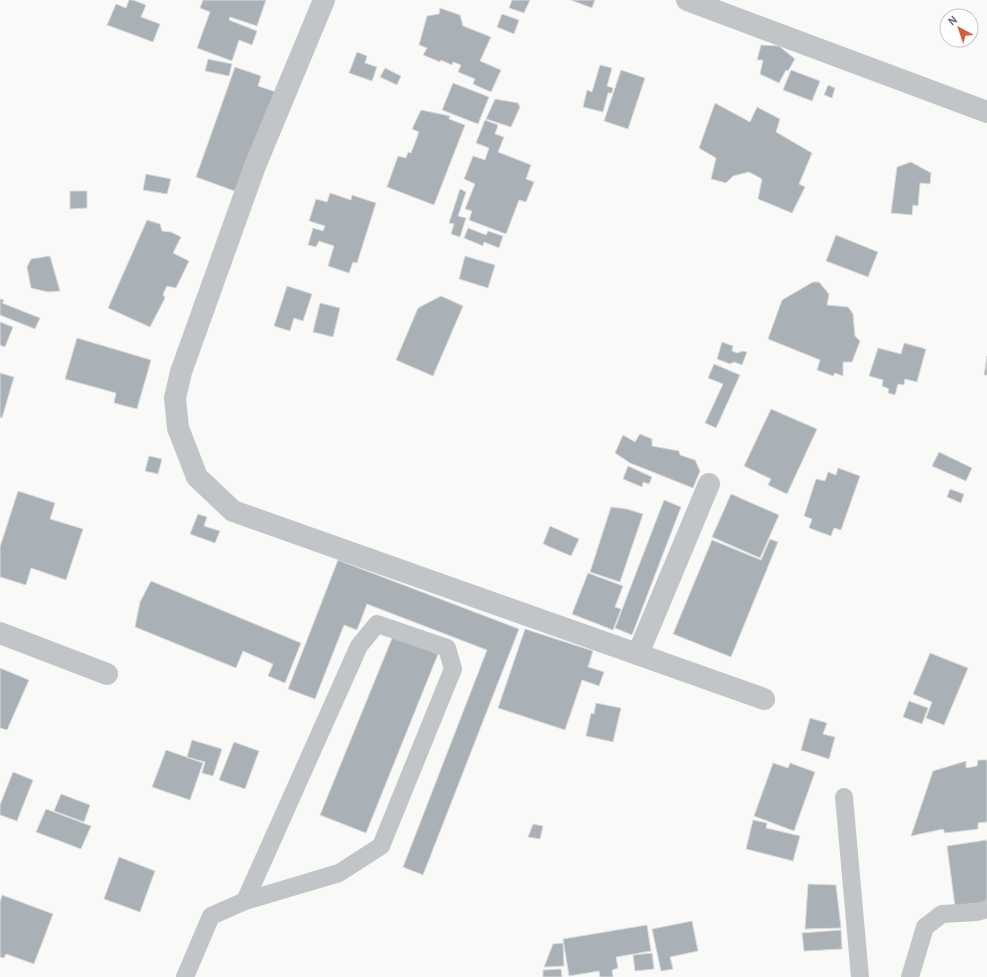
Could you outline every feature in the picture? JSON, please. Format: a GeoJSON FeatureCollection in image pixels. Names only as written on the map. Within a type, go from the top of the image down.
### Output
{"type":"FeatureCollection","features":[{"type":"Feature","properties":{"kind":"street"},"geometry":{"type":"LineString","coordinates":[[324,0],[255,166],[181,372],[175,398],[178,428],[197,477],[233,511],[764,699]]}},
{"type":"Feature","properties":{"kind":"street"},"geometry":{"type":"LineString","coordinates":[[686,0],[987,112]]}},
{"type":"Feature","properties":{"kind":"street"},"geometry":{"type":"LineString","coordinates":[[638,654],[709,484]]}},
{"type":"Feature","properties":{"kind":"street"},"geometry":{"type":"LineString","coordinates":[[0,633],[107,674]]}},
{"type":"Feature","properties":{"kind":"lane"},"geometry":{"type":"LineString","coordinates":[[185,977],[211,916],[245,901],[339,873],[381,846],[453,669],[447,648],[377,624],[359,646],[245,901]]}},
{"type":"Feature","properties":{"kind":"lane"},"geometry":{"type":"LineString","coordinates":[[844,797],[860,977]]}},
{"type":"Feature","properties":{"kind":"lane"},"geometry":{"type":"LineString","coordinates":[[910,977],[926,927],[942,914],[977,912],[987,909]]}},
{"type":"Feature","properties":{"kind":"building"},"geometry":{"type":"Polygon","coordinates":[[[129,0],[146,5],[141,17],[160,24],[153,42],[107,25],[116,4],[126,8],[129,0]]]}},
{"type":"Feature","properties":{"kind":"building"},"geometry":{"type":"Polygon","coordinates":[[[203,0],[266,0],[257,26],[230,17],[229,20],[257,31],[252,45],[239,40],[232,61],[197,48],[210,12],[200,8],[203,0]]]}},
{"type":"Feature","properties":{"kind":"building"},"geometry":{"type":"Polygon","coordinates":[[[512,0],[530,0],[524,13],[509,8],[512,0]]]}},
{"type":"Feature","properties":{"kind":"building"},"geometry":{"type":"Polygon","coordinates":[[[571,0],[595,0],[592,8],[571,0]]]}},
{"type":"Feature","properties":{"kind":"building"},"geometry":{"type":"Polygon","coordinates":[[[440,8],[460,15],[463,26],[491,37],[480,61],[501,70],[491,92],[473,84],[475,79],[458,72],[461,65],[453,62],[452,65],[441,60],[440,62],[423,55],[427,48],[419,45],[427,16],[439,14],[440,8]]]}},
{"type":"Feature","properties":{"kind":"building"},"geometry":{"type":"Polygon","coordinates":[[[502,14],[519,20],[514,34],[497,27],[502,14]]]}},
{"type":"Feature","properties":{"kind":"building"},"geometry":{"type":"Polygon","coordinates":[[[761,45],[779,46],[795,59],[788,71],[786,70],[779,83],[760,74],[763,60],[757,60],[761,45]]]}},
{"type":"Feature","properties":{"kind":"building"},"geometry":{"type":"Polygon","coordinates":[[[357,52],[367,56],[365,63],[377,67],[372,81],[349,73],[357,52]]]}},
{"type":"Feature","properties":{"kind":"building"},"geometry":{"type":"Polygon","coordinates":[[[208,59],[232,64],[229,76],[205,71],[208,59]]]}},
{"type":"Feature","properties":{"kind":"building"},"geometry":{"type":"Polygon","coordinates":[[[600,65],[612,68],[607,86],[613,88],[612,93],[608,93],[603,112],[583,107],[587,90],[592,92],[600,65]]]}},
{"type":"Feature","properties":{"kind":"building"},"geometry":{"type":"Polygon","coordinates":[[[235,67],[261,76],[258,86],[276,92],[240,193],[196,177],[235,67]]]}},
{"type":"Feature","properties":{"kind":"building"},"geometry":{"type":"Polygon","coordinates":[[[385,68],[401,76],[397,85],[380,77],[385,68]]]}},
{"type":"Feature","properties":{"kind":"building"},"geometry":{"type":"Polygon","coordinates":[[[621,70],[645,78],[628,129],[604,121],[621,70]]]}},
{"type":"Feature","properties":{"kind":"building"},"geometry":{"type":"Polygon","coordinates":[[[791,70],[820,81],[812,101],[783,90],[791,70]]]}},
{"type":"Feature","properties":{"kind":"building"},"geometry":{"type":"Polygon","coordinates":[[[453,83],[489,97],[478,124],[442,110],[453,83]]]}},
{"type":"Feature","properties":{"kind":"building"},"geometry":{"type":"Polygon","coordinates":[[[828,85],[835,88],[832,98],[824,95],[828,85]]]}},
{"type":"Feature","properties":{"kind":"building"},"geometry":{"type":"Polygon","coordinates":[[[495,99],[518,103],[520,107],[511,127],[486,119],[495,99]]]}},
{"type":"Feature","properties":{"kind":"building"},"geometry":{"type":"Polygon","coordinates":[[[715,103],[750,122],[757,107],[780,119],[776,132],[812,153],[799,184],[805,187],[792,213],[758,199],[762,179],[749,172],[733,176],[726,183],[711,179],[716,158],[699,148],[715,103]]]}},
{"type":"Feature","properties":{"kind":"building"},"geometry":{"type":"Polygon","coordinates":[[[421,110],[450,116],[449,119],[465,125],[434,205],[387,187],[398,156],[406,158],[408,152],[411,153],[419,132],[412,129],[421,110]]]}},
{"type":"Feature","properties":{"kind":"building"},"geometry":{"type":"Polygon","coordinates":[[[485,120],[498,125],[495,134],[504,137],[498,152],[531,165],[526,179],[534,182],[526,202],[519,200],[506,234],[469,220],[472,211],[465,209],[475,184],[464,179],[473,156],[485,160],[489,148],[476,143],[485,120]]]}},
{"type":"Feature","properties":{"kind":"building"},"geometry":{"type":"Polygon","coordinates":[[[911,162],[931,173],[930,184],[920,183],[918,206],[913,205],[912,215],[891,213],[897,167],[911,162]]]}},
{"type":"Feature","properties":{"kind":"building"},"geometry":{"type":"Polygon","coordinates":[[[146,174],[171,179],[167,194],[143,190],[146,174]]]}},
{"type":"Feature","properties":{"kind":"building"},"geometry":{"type":"Polygon","coordinates":[[[460,189],[466,192],[458,216],[466,218],[460,237],[451,234],[454,224],[449,223],[460,189]]]}},
{"type":"Feature","properties":{"kind":"building"},"geometry":{"type":"Polygon","coordinates":[[[70,191],[87,191],[87,208],[70,209],[70,191]]]}},
{"type":"Feature","properties":{"kind":"building"},"geometry":{"type":"Polygon","coordinates":[[[330,193],[351,200],[352,195],[376,203],[357,263],[353,262],[349,273],[328,266],[334,246],[319,241],[316,247],[308,245],[313,228],[323,231],[325,226],[309,221],[316,199],[327,202],[330,193]]]}},
{"type":"Feature","properties":{"kind":"building"},"geometry":{"type":"Polygon","coordinates":[[[147,220],[160,224],[162,231],[171,232],[181,237],[173,253],[189,261],[176,288],[167,286],[163,294],[165,298],[150,327],[108,308],[147,220]]]}},
{"type":"Feature","properties":{"kind":"building"},"geometry":{"type":"Polygon","coordinates":[[[468,228],[486,235],[488,231],[503,236],[499,248],[484,242],[483,246],[464,238],[468,228]]]}},
{"type":"Feature","properties":{"kind":"building"},"geometry":{"type":"Polygon","coordinates":[[[836,235],[878,252],[868,277],[826,261],[836,235]]]}},
{"type":"Feature","properties":{"kind":"building"},"geometry":{"type":"Polygon","coordinates":[[[50,256],[60,291],[48,292],[31,288],[27,267],[31,259],[50,256]]]}},
{"type":"Feature","properties":{"kind":"building"},"geometry":{"type":"Polygon","coordinates":[[[465,256],[495,265],[488,288],[459,279],[465,256]]]}},
{"type":"Feature","properties":{"kind":"building"},"geometry":{"type":"Polygon","coordinates":[[[813,282],[819,282],[829,294],[827,305],[848,307],[853,314],[855,336],[860,341],[852,362],[843,362],[843,376],[835,373],[833,376],[817,370],[820,360],[768,339],[782,300],[813,282]]]}},
{"type":"Feature","properties":{"kind":"building"},"geometry":{"type":"Polygon","coordinates":[[[287,286],[312,294],[303,321],[294,318],[290,331],[274,326],[287,286]]]}},
{"type":"Feature","properties":{"kind":"building"},"geometry":{"type":"Polygon","coordinates":[[[441,296],[463,306],[433,376],[396,360],[418,308],[441,296]]]}},
{"type":"Feature","properties":{"kind":"building"},"geometry":{"type":"Polygon","coordinates":[[[0,299],[4,300],[2,303],[40,318],[35,329],[0,315],[0,299]]]}},
{"type":"Feature","properties":{"kind":"building"},"geometry":{"type":"Polygon","coordinates":[[[320,303],[340,308],[333,337],[313,332],[320,303]]]}},
{"type":"Feature","properties":{"kind":"building"},"geometry":{"type":"Polygon","coordinates":[[[0,322],[13,327],[5,347],[0,345],[0,322]]]}},
{"type":"Feature","properties":{"kind":"building"},"geometry":{"type":"Polygon","coordinates":[[[77,338],[151,360],[137,409],[114,403],[116,393],[65,379],[77,338]]]}},
{"type":"Feature","properties":{"kind":"building"},"geometry":{"type":"Polygon","coordinates":[[[722,342],[733,346],[732,351],[737,353],[743,351],[747,352],[742,365],[734,362],[730,364],[717,359],[722,342]]]}},
{"type":"Feature","properties":{"kind":"building"},"geometry":{"type":"Polygon","coordinates":[[[904,343],[926,349],[917,382],[905,379],[904,385],[898,384],[895,395],[888,393],[889,389],[882,386],[883,380],[869,376],[878,348],[901,354],[904,343]]]}},
{"type":"Feature","properties":{"kind":"building"},"geometry":{"type":"Polygon","coordinates":[[[987,356],[987,375],[984,375],[987,356]]]}},
{"type":"Feature","properties":{"kind":"building"},"geometry":{"type":"Polygon","coordinates":[[[714,364],[740,375],[716,428],[705,423],[723,384],[708,378],[714,364]]]}},
{"type":"Feature","properties":{"kind":"building"},"geometry":{"type":"Polygon","coordinates":[[[0,373],[14,377],[2,418],[0,417],[0,373]]]}},
{"type":"Feature","properties":{"kind":"building"},"geometry":{"type":"Polygon","coordinates":[[[771,409],[817,429],[787,494],[768,485],[771,479],[744,466],[771,409]]]}},
{"type":"Feature","properties":{"kind":"building"},"geometry":{"type":"Polygon","coordinates":[[[640,434],[652,439],[652,446],[679,451],[680,455],[695,460],[700,471],[693,488],[630,463],[615,453],[623,435],[635,442],[640,434]]]}},
{"type":"Feature","properties":{"kind":"building"},"geometry":{"type":"Polygon","coordinates":[[[939,452],[972,468],[966,481],[932,466],[939,452]]]}},
{"type":"Feature","properties":{"kind":"building"},"geometry":{"type":"Polygon","coordinates":[[[149,456],[162,459],[158,474],[145,471],[149,456]]]}},
{"type":"Feature","properties":{"kind":"building"},"geometry":{"type":"Polygon","coordinates":[[[628,466],[652,477],[649,484],[643,482],[642,487],[623,479],[628,466]]]}},
{"type":"Feature","properties":{"kind":"building"},"geometry":{"type":"Polygon","coordinates":[[[838,468],[860,476],[841,530],[834,528],[831,536],[809,528],[812,519],[804,516],[816,479],[825,481],[828,472],[836,475],[838,468]]]}},
{"type":"Feature","properties":{"kind":"building"},"geometry":{"type":"Polygon","coordinates":[[[950,489],[964,494],[961,503],[947,497],[950,489]]]}},
{"type":"Feature","properties":{"kind":"building"},"geometry":{"type":"Polygon","coordinates":[[[18,491],[55,503],[50,519],[83,529],[66,580],[31,568],[26,585],[0,577],[0,547],[18,491]]]}},
{"type":"Feature","properties":{"kind":"building"},"geometry":{"type":"Polygon","coordinates":[[[731,494],[779,515],[760,558],[712,537],[731,494]]]}},
{"type":"Feature","properties":{"kind":"building"},"geometry":{"type":"Polygon","coordinates":[[[664,500],[681,507],[632,635],[615,628],[664,500]]]}},
{"type":"Feature","properties":{"kind":"building"},"geometry":{"type":"Polygon","coordinates":[[[611,507],[627,509],[643,514],[620,582],[590,572],[611,507]]]}},
{"type":"Feature","properties":{"kind":"building"},"geometry":{"type":"Polygon","coordinates":[[[198,514],[207,517],[204,526],[220,531],[215,543],[190,534],[198,514]]]}},
{"type":"Feature","properties":{"kind":"building"},"geometry":{"type":"Polygon","coordinates":[[[550,526],[579,539],[571,556],[543,544],[550,526]]]}},
{"type":"Feature","properties":{"kind":"building"},"geometry":{"type":"Polygon","coordinates":[[[770,539],[778,542],[731,657],[673,634],[712,540],[761,560],[770,539]]]}},
{"type":"Feature","properties":{"kind":"building"},"geometry":{"type":"Polygon","coordinates":[[[338,560],[519,629],[423,875],[403,867],[487,650],[367,604],[357,630],[344,625],[315,699],[288,689],[338,560]]]}},
{"type":"Feature","properties":{"kind":"building"},"geometry":{"type":"Polygon","coordinates":[[[588,573],[623,586],[615,607],[621,609],[613,630],[572,614],[588,573]]]}},
{"type":"Feature","properties":{"kind":"building"},"geometry":{"type":"Polygon","coordinates":[[[151,581],[301,643],[285,683],[268,676],[273,664],[243,651],[236,668],[135,627],[140,602],[151,581]]]}},
{"type":"Feature","properties":{"kind":"building"},"geometry":{"type":"Polygon","coordinates":[[[525,629],[593,651],[588,667],[604,672],[599,686],[582,680],[565,730],[498,708],[525,629]]]}},
{"type":"Feature","properties":{"kind":"building"},"geometry":{"type":"Polygon","coordinates":[[[393,636],[438,654],[366,833],[320,815],[393,636]]]}},
{"type":"Feature","properties":{"kind":"building"},"geometry":{"type":"Polygon","coordinates":[[[930,653],[968,668],[944,725],[926,718],[932,702],[913,694],[930,653]]]}},
{"type":"Feature","properties":{"kind":"building"},"geometry":{"type":"Polygon","coordinates":[[[0,668],[29,680],[7,730],[0,728],[0,668]]]}},
{"type":"Feature","properties":{"kind":"building"},"geometry":{"type":"Polygon","coordinates":[[[909,701],[928,708],[922,724],[903,717],[909,701]]]}},
{"type":"Feature","properties":{"kind":"building"},"geometry":{"type":"Polygon","coordinates":[[[596,703],[621,708],[613,742],[586,736],[591,713],[594,714],[596,703]]]}},
{"type":"Feature","properties":{"kind":"building"},"geometry":{"type":"Polygon","coordinates":[[[810,718],[827,723],[823,734],[835,737],[829,759],[801,750],[810,718]]]}},
{"type":"Feature","properties":{"kind":"building"},"geometry":{"type":"Polygon","coordinates":[[[192,740],[222,749],[213,776],[202,773],[205,762],[187,757],[192,740]]]}},
{"type":"Feature","properties":{"kind":"building"},"geometry":{"type":"Polygon","coordinates":[[[234,742],[259,751],[245,789],[219,780],[234,742]]]}},
{"type":"Feature","properties":{"kind":"building"},"geometry":{"type":"Polygon","coordinates":[[[166,750],[203,763],[190,800],[152,787],[166,750]]]}},
{"type":"Feature","properties":{"kind":"building"},"geometry":{"type":"Polygon","coordinates":[[[978,760],[987,760],[987,822],[978,823],[978,829],[945,833],[943,829],[911,836],[933,771],[966,761],[966,768],[977,766],[978,760]]]}},
{"type":"Feature","properties":{"kind":"building"},"geometry":{"type":"Polygon","coordinates":[[[773,763],[788,768],[790,763],[815,772],[794,831],[754,816],[773,763]]]}},
{"type":"Feature","properties":{"kind":"building"},"geometry":{"type":"Polygon","coordinates":[[[13,772],[33,780],[17,821],[0,815],[0,805],[13,772]]]}},
{"type":"Feature","properties":{"kind":"building"},"geometry":{"type":"Polygon","coordinates":[[[61,794],[90,805],[84,822],[54,811],[61,794]]]}},
{"type":"Feature","properties":{"kind":"building"},"geometry":{"type":"Polygon","coordinates":[[[46,809],[91,826],[81,849],[36,832],[46,809]]]}},
{"type":"Feature","properties":{"kind":"building"},"geometry":{"type":"Polygon","coordinates":[[[753,820],[767,823],[766,828],[800,836],[793,861],[746,849],[753,820]]]}},
{"type":"Feature","properties":{"kind":"building"},"geometry":{"type":"Polygon","coordinates":[[[533,824],[543,826],[540,839],[528,837],[533,824]]]}},
{"type":"Feature","properties":{"kind":"building"},"geometry":{"type":"Polygon","coordinates":[[[987,840],[987,902],[955,906],[947,846],[987,840]]]}},
{"type":"Feature","properties":{"kind":"building"},"geometry":{"type":"Polygon","coordinates":[[[119,857],[155,871],[140,912],[104,899],[119,857]]]}},
{"type":"Feature","properties":{"kind":"building"},"geometry":{"type":"Polygon","coordinates":[[[808,884],[836,885],[841,928],[805,929],[808,884]]]}},
{"type":"Feature","properties":{"kind":"building"},"geometry":{"type":"Polygon","coordinates":[[[2,895],[53,914],[34,964],[6,954],[4,958],[0,957],[0,902],[2,895]]]}},
{"type":"Feature","properties":{"kind":"building"},"geometry":{"type":"Polygon","coordinates":[[[692,921],[698,951],[670,957],[673,969],[661,971],[652,929],[692,921]]]}},
{"type":"Feature","properties":{"kind":"building"},"geometry":{"type":"Polygon","coordinates":[[[647,925],[651,951],[616,957],[618,968],[612,970],[613,977],[600,977],[599,971],[569,976],[563,939],[647,925]]]}},
{"type":"Feature","properties":{"kind":"building"},"geometry":{"type":"Polygon","coordinates":[[[841,930],[842,949],[804,951],[802,933],[841,930]]]}},
{"type":"Feature","properties":{"kind":"building"},"geometry":{"type":"Polygon","coordinates":[[[563,943],[564,966],[544,967],[553,944],[563,943]]]}},
{"type":"Feature","properties":{"kind":"building"},"geometry":{"type":"Polygon","coordinates":[[[652,953],[654,969],[635,971],[633,955],[652,953]]]}},
{"type":"Feature","properties":{"kind":"building"},"geometry":{"type":"Polygon","coordinates":[[[561,969],[562,977],[543,977],[543,970],[561,969]]]}}]}
